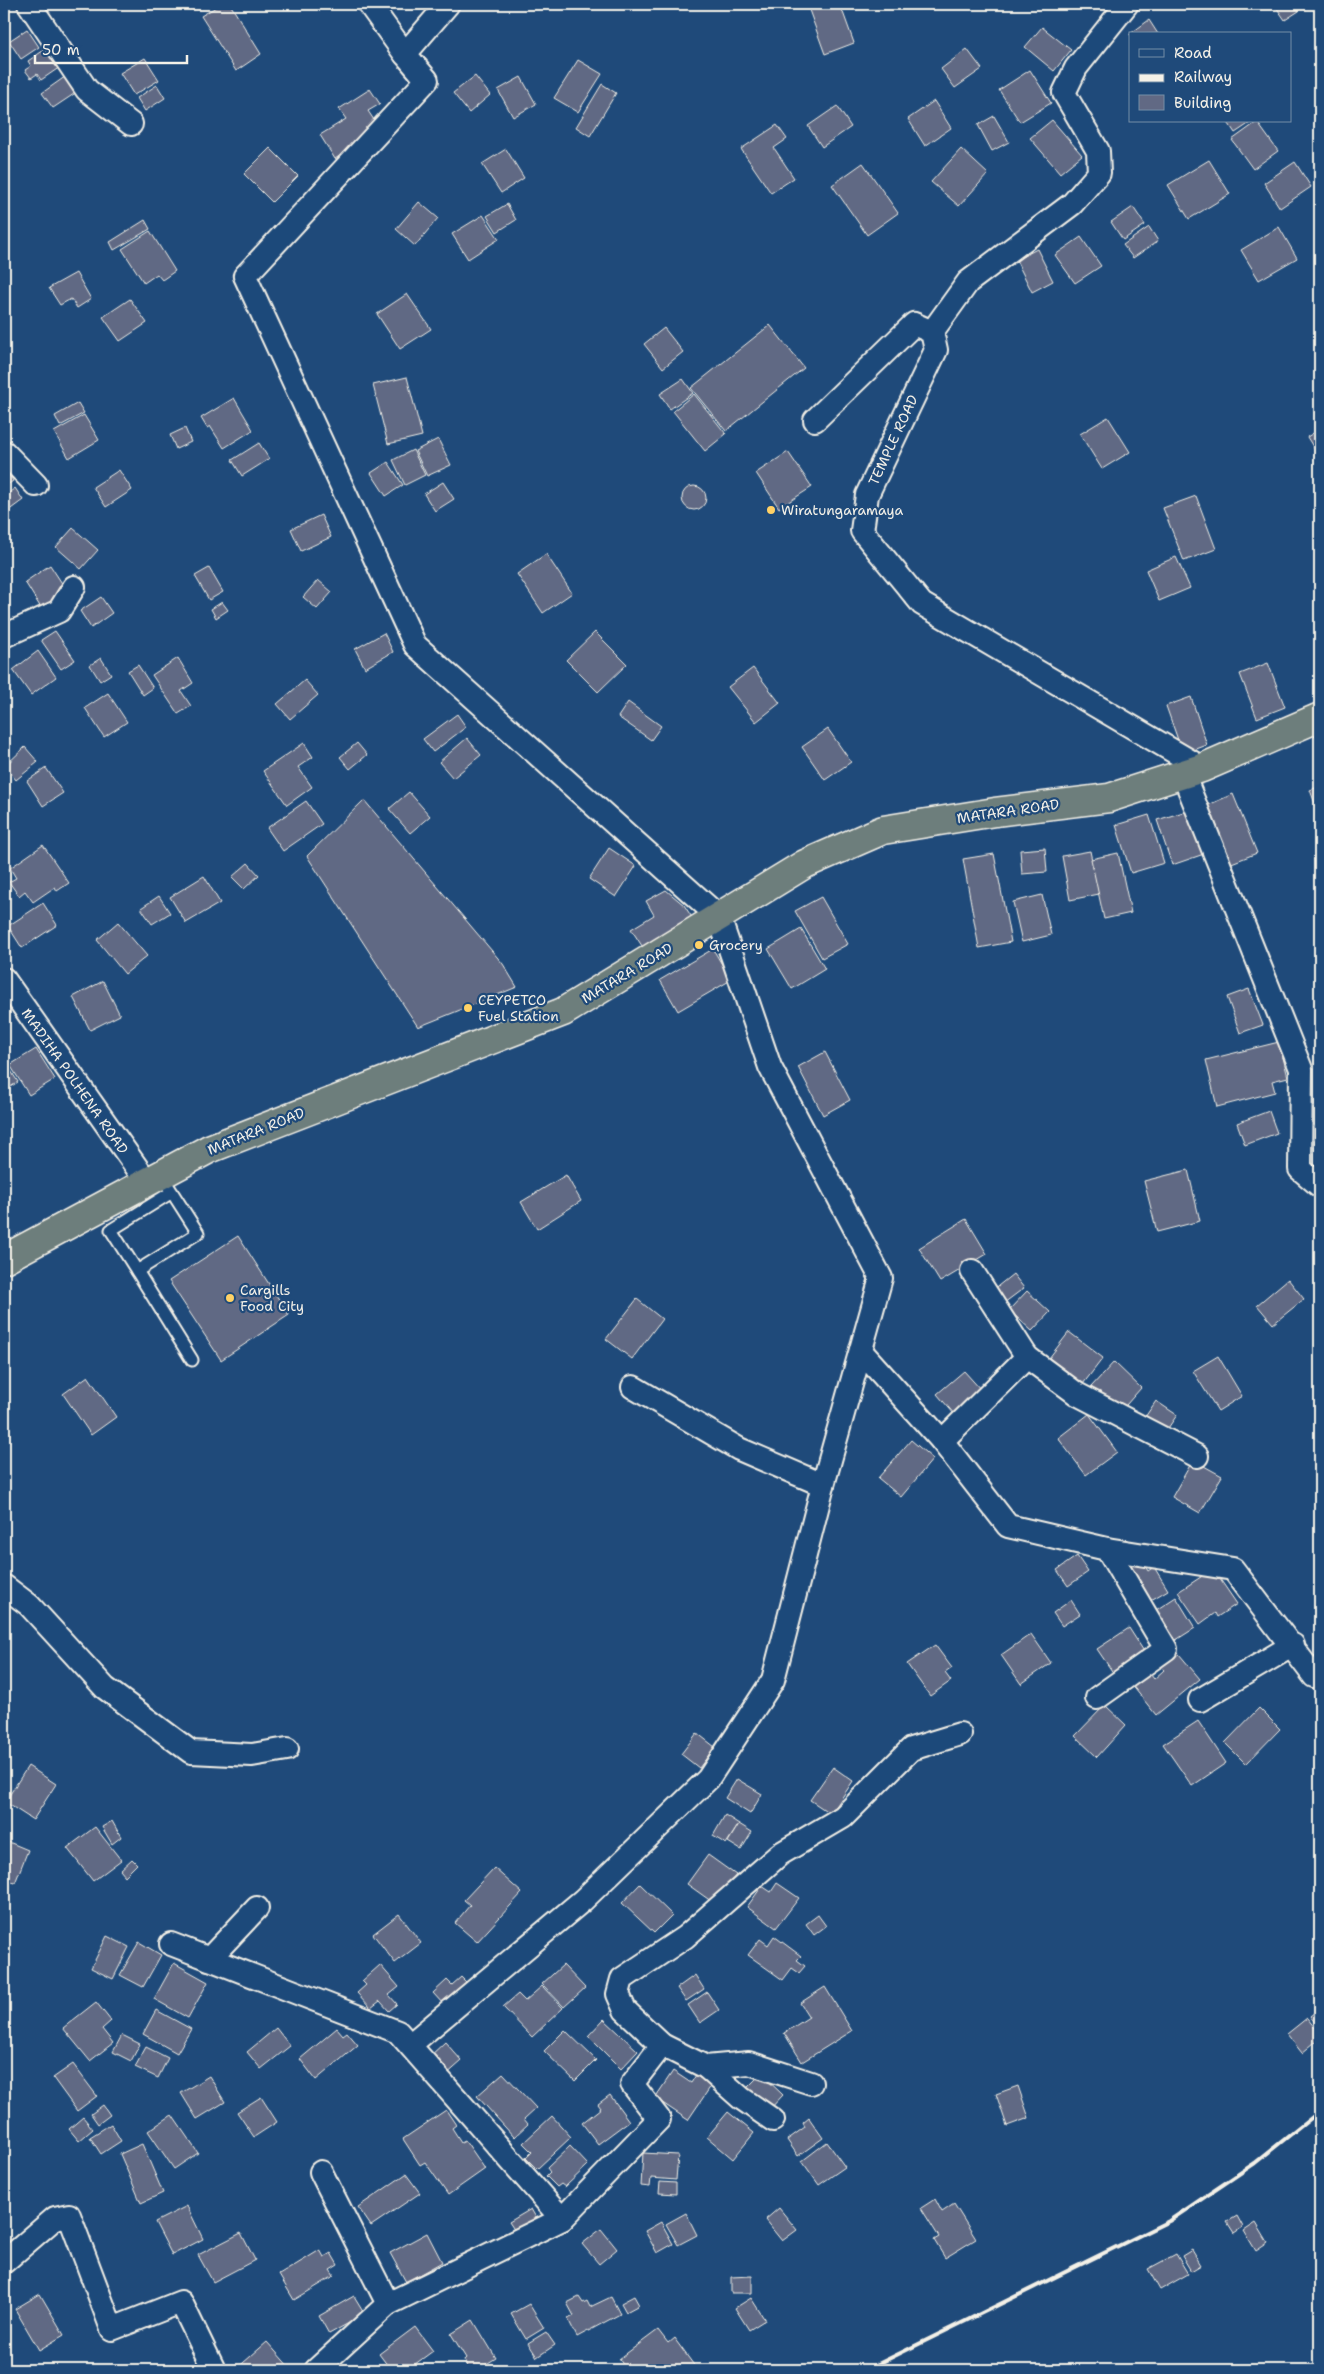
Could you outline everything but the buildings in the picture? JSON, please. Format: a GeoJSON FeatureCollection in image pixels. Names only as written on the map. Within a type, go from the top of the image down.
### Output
{"type":"FeatureCollection","features":[{"type":"Feature","properties":{"kind":"highway","name":"MATARA ROAD"},"geometry":{"type":"LineString","coordinates":[[4,1259],[160,1183],[209,1148],[563,1012],[805,864],[883,830],[995,812],[1109,798],[1192,771],[1320,717]]}},
{"type":"Feature","properties":{"kind":"street"},"geometry":{"type":"LineString","coordinates":[[29,4],[87,90],[131,124]]}},
{"type":"Feature","properties":{"kind":"street"},"geometry":{"type":"LineString","coordinates":[[370,4],[405,54],[427,80],[245,276],[415,645],[719,918],[770,1067],[881,1278],[823,1485],[773,1680],[708,1779],[583,1900],[411,2044]]}},
{"type":"Feature","properties":{"kind":"street"},"geometry":{"type":"LineString","coordinates":[[405,54],[448,4]]}},
{"type":"Feature","properties":{"kind":"street"},"geometry":{"type":"LineString","coordinates":[[815,420],[914,324],[932,332],[968,282],[1072,204],[1099,173],[1098,151],[1064,93],[1076,68],[1127,4]]}},
{"type":"Feature","properties":{"kind":"street","name":"TEMPLE ROAD"},"geometry":{"type":"LineString","coordinates":[[932,332],[936,350],[867,495],[862,531],[922,604],[1192,771]]}},
{"type":"Feature","properties":{"kind":"street"},"geometry":{"type":"LineString","coordinates":[[4,452],[36,484]]}},
{"type":"Feature","properties":{"kind":"street"},"geometry":{"type":"LineString","coordinates":[[4,636],[59,611],[74,588]]}},
{"type":"Feature","properties":{"kind":"street"},"geometry":{"type":"LineString","coordinates":[[1192,771],[1301,1069],[1300,1169],[1320,1186]]}},
{"type":"Feature","properties":{"kind":"street","name":"MADIHA POLHENA ROAD"},"geometry":{"type":"LineString","coordinates":[[4,979],[160,1183]]}},
{"type":"Feature","properties":{"kind":"street"},"geometry":{"type":"LineString","coordinates":[[972,1271],[1027,1357],[1077,1394],[1198,1456]]}},
{"type":"Feature","properties":{"kind":"street"},"geometry":{"type":"LineString","coordinates":[[861,1351],[942,1441],[1008,1526],[1107,1549],[1233,1570],[1293,1645],[1314,1676]]}},
{"type":"Feature","properties":{"kind":"street"},"geometry":{"type":"LineString","coordinates":[[942,1441],[1027,1357]]}},
{"type":"Feature","properties":{"kind":"street"},"geometry":{"type":"LineString","coordinates":[[633,1388],[739,1449],[823,1485]]}},
{"type":"Feature","properties":{"kind":"street"},"geometry":{"type":"LineString","coordinates":[[1097,1698],[1166,1649],[1107,1549]]}},
{"type":"Feature","properties":{"kind":"street"},"geometry":{"type":"LineString","coordinates":[[4,1586],[30,1605],[105,1688],[191,1752],[252,1755],[287,1749]]}},
{"type":"Feature","properties":{"kind":"street"},"geometry":{"type":"LineString","coordinates":[[1200,1700],[1293,1645]]}},
{"type":"Feature","properties":{"kind":"street"},"geometry":{"type":"LineString","coordinates":[[773,2120],[741,2098],[706,2067],[662,2045],[625,2010],[618,1994],[622,1978],[685,1936],[780,1854],[844,1817],[911,1749],[960,1734]]}},
{"type":"Feature","properties":{"kind":"street"},"geometry":{"type":"LineString","coordinates":[[210,1959],[257,1908]]}},
{"type":"Feature","properties":{"kind":"street"},"geometry":{"type":"LineString","coordinates":[[171,1944],[398,2032],[411,2044],[562,2220]]}},
{"type":"Feature","properties":{"kind":"street"},"geometry":{"type":"LineString","coordinates":[[318,2370],[388,2304],[562,2220],[659,2119],[632,2084],[662,2045]]}},
{"type":"Feature","properties":{"kind":"street"},"geometry":{"type":"LineString","coordinates":[[706,2067],[749,2062],[811,2083]]}},
{"type":"Feature","properties":{"kind":"street"},"geometry":{"type":"LineString","coordinates":[[321,2172],[388,2304]]}},
{"type":"Feature","properties":{"kind":"street"},"geometry":{"type":"LineString","coordinates":[[4,2262],[56,2218],[69,2215],[112,2329],[181,2302],[214,2370]]}},
{"type":"Feature","properties":{"kind":"lane"},"geometry":{"type":"LineString","coordinates":[[137,1271],[198,1233],[160,1183],[111,1230],[192,1360]]}},
{"type":"Feature","properties":{"kind":"railway"},"geometry":{"type":"LineString","coordinates":[[866,2370],[1169,2221],[1255,2163],[1320,2111]]}},
{"type":"Feature","properties":{"kind":"place","name":"Wiratungaramaya"},"geometry":{"type":"Point","coordinates":[771,510]}},
{"type":"Feature","properties":{"kind":"place","name":"Grocery"},"geometry":{"type":"Point","coordinates":[699,945]}},
{"type":"Feature","properties":{"kind":"place","name":"CEYPETCO Fuel Station"},"geometry":{"type":"Point","coordinates":[468,1008]}},
{"type":"Feature","properties":{"kind":"place","name":"Cargills Food City"},"geometry":{"type":"Point","coordinates":[230,1298]}}]}
